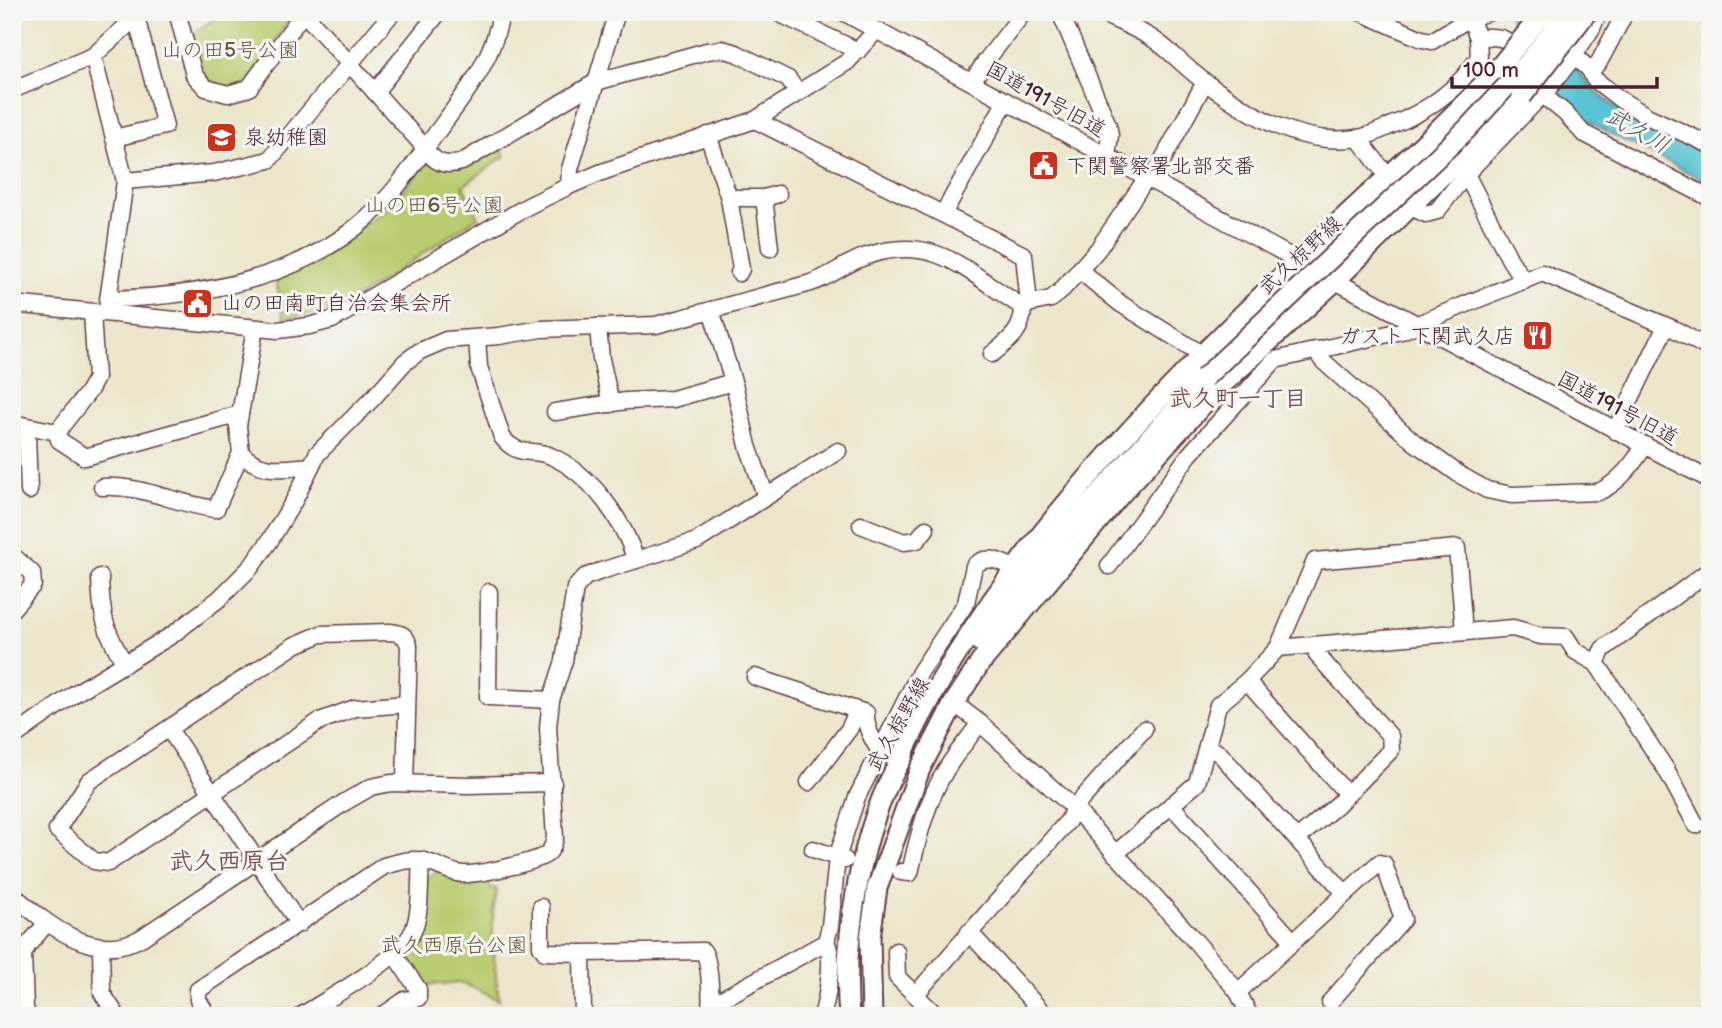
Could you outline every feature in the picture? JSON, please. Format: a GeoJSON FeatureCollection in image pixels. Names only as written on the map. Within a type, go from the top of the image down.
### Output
{"type":"FeatureCollection","features":[{"type":"Feature","properties":{"kind":"main road"},"geometry":{"type":"LineString","coordinates":[[897,766],[951,661],[1015,569],[1093,474],[1147,413],[1298,261],[1498,69],[1544,12]]}},
{"type":"Feature","properties":{"kind":"main road","name":"武久椋野線"},"geometry":{"type":"LineString","coordinates":[[849,1016],[850,937],[870,834],[897,766],[958,667],[1065,532],[1203,378],[1482,114],[1548,39],[1568,12]]}},
{"type":"Feature","properties":{"kind":"main road"},"geometry":{"type":"LineString","coordinates":[[984,659],[1120,495],[1216,390],[1270,353],[1335,281],[1522,96],[1587,12]]}},
{"type":"Feature","properties":{"kind":"main road","name":"武久椋野線"},"geometry":{"type":"LineString","coordinates":[[872,1016],[870,938],[877,888],[909,795],[954,704],[984,659],[1002,624],[1035,580],[1065,532]]}},
{"type":"Feature","properties":{"kind":"street"},"geometry":{"type":"LineString","coordinates":[[177,12],[194,75],[206,88],[228,94],[249,88],[303,12],[434,160],[445,165],[462,162],[596,82],[706,51],[722,49],[736,53],[788,79],[798,93]]}},
{"type":"Feature","properties":{"kind":"street"},"geometry":{"type":"LineString","coordinates":[[125,181],[214,173],[269,160],[393,12]]}},
{"type":"Feature","properties":{"kind":"street"},"geometry":{"type":"LineString","coordinates":[[375,92],[439,12]]}},
{"type":"Feature","properties":{"kind":"street"},"geometry":{"type":"LineString","coordinates":[[102,308],[217,287],[260,275],[311,256],[348,234],[372,214],[400,183],[480,71],[494,40],[501,12]]}},
{"type":"Feature","properties":{"kind":"street"},"geometry":{"type":"LineString","coordinates":[[569,186],[570,169],[617,12]]}},
{"type":"Feature","properties":{"kind":"street"},"geometry":{"type":"LineString","coordinates":[[776,12],[859,51]]}},
{"type":"Feature","properties":{"kind":"street","name":"国道191号旧道"},"geometry":{"type":"LineString","coordinates":[[843,12],[1335,281],[1710,480]]}},
{"type":"Feature","properties":{"kind":"street"},"geometry":{"type":"LineString","coordinates":[[972,82],[1024,12]]}},
{"type":"Feature","properties":{"kind":"street"},"geometry":{"type":"LineString","coordinates":[[1060,12],[1108,125],[1110,143],[1107,156]]}},
{"type":"Feature","properties":{"kind":"street"},"geometry":{"type":"LineString","coordinates":[[1098,12],[1155,40],[1205,82],[1256,116],[1307,137],[1324,139],[1358,138],[1404,121],[1430,106],[1455,86],[1479,57],[1478,37],[1469,15]]}},
{"type":"Feature","properties":{"kind":"street"},"geometry":{"type":"LineString","coordinates":[[1360,12],[1432,41],[1469,15],[1490,12]]}},
{"type":"Feature","properties":{"kind":"street"},"geometry":{"type":"LineString","coordinates":[[1362,201],[1397,201],[1426,214],[1437,211],[1466,174],[1546,90],[1573,57],[1592,28],[1598,12]]}},
{"type":"Feature","properties":{"kind":"street"},"geometry":{"type":"LineString","coordinates":[[1590,70],[1598,64],[1622,19],[1620,12]]}},
{"type":"Feature","properties":{"kind":"street"},"geometry":{"type":"LineString","coordinates":[[12,90],[93,56],[139,15],[165,126],[114,138]]}},
{"type":"Feature","properties":{"kind":"street"},"geometry":{"type":"LineString","coordinates":[[12,304],[102,308],[255,328],[290,329],[319,324],[346,314],[528,206],[569,186],[602,172],[755,120],[847,62],[876,31]]}},
{"type":"Feature","properties":{"kind":"street"},"geometry":{"type":"LineString","coordinates":[[1478,37],[1500,37],[1513,43],[1546,90],[1583,133],[1710,198]]}},
{"type":"Feature","properties":{"kind":"street"},"geometry":{"type":"LineString","coordinates":[[57,432],[96,378],[102,308],[125,181],[93,56]]}},
{"type":"Feature","properties":{"kind":"street"},"geometry":{"type":"LineString","coordinates":[[1573,57],[1590,70],[1594,79],[1621,100],[1649,117],[1710,145]]}},
{"type":"Feature","properties":{"kind":"street"},"geometry":{"type":"LineString","coordinates":[[12,738],[47,712],[185,626],[220,598],[251,567],[283,521],[317,454],[412,355],[446,341],[563,327],[656,325],[822,279],[844,265],[870,254],[901,250],[928,251],[945,256],[1018,304],[1026,305],[1051,299],[1098,249],[1149,180],[1205,82]]}},
{"type":"Feature","properties":{"kind":"street"},"geometry":{"type":"LineString","coordinates":[[943,214],[1006,100]]}},
{"type":"Feature","properties":{"kind":"street"},"geometry":{"type":"LineString","coordinates":[[755,120],[1024,255],[1026,305],[1020,327],[992,354]]}},
{"type":"Feature","properties":{"kind":"street"},"geometry":{"type":"LineString","coordinates":[[708,135],[729,198],[741,269],[739,273]]}},
{"type":"Feature","properties":{"kind":"street"},"geometry":{"type":"LineString","coordinates":[[1358,138],[1388,177]]}},
{"type":"Feature","properties":{"kind":"street"},"geometry":{"type":"LineString","coordinates":[[1466,174],[1510,260],[1524,281]]}},
{"type":"Feature","properties":{"kind":"street"},"geometry":{"type":"LineString","coordinates":[[729,198],[771,196],[770,248]]}},
{"type":"Feature","properties":{"kind":"street"},"geometry":{"type":"LineString","coordinates":[[1079,270],[1121,304],[1195,350]]}},
{"type":"Feature","properties":{"kind":"street"},"geometry":{"type":"LineString","coordinates":[[1109,566],[1189,455],[1270,353],[1315,350],[1401,331],[1542,273],[1665,326],[1710,349]]}},
{"type":"Feature","properties":{"kind":"street"},"geometry":{"type":"LineString","coordinates":[[711,310],[733,382],[748,446],[766,497]]}},
{"type":"Feature","properties":{"kind":"street"},"geometry":{"type":"LineString","coordinates":[[1240,319],[1270,353]]}},
{"type":"Feature","properties":{"kind":"street"},"geometry":{"type":"LineString","coordinates":[[1615,431],[1665,326]]}},
{"type":"Feature","properties":{"kind":"street"},"geometry":{"type":"LineString","coordinates":[[598,327],[601,359],[611,404]]}},
{"type":"Feature","properties":{"kind":"street"},"geometry":{"type":"LineString","coordinates":[[102,487],[125,487],[178,502],[216,509],[241,453],[238,436],[240,414],[255,328]]}},
{"type":"Feature","properties":{"kind":"street"},"geometry":{"type":"LineString","coordinates":[[477,338],[479,367],[502,437],[519,451],[541,453],[556,459],[591,486],[612,511],[636,560]]}},
{"type":"Feature","properties":{"kind":"street"},"geometry":{"type":"LineString","coordinates":[[1315,350],[1342,379],[1414,442],[1487,491],[1512,495],[1598,492],[1609,486],[1636,460],[1645,445]]}},
{"type":"Feature","properties":{"kind":"street"},"geometry":{"type":"LineString","coordinates":[[555,412],[611,404],[673,400],[733,382]]}},
{"type":"Feature","properties":{"kind":"street"},"geometry":{"type":"LineString","coordinates":[[57,432],[59,440],[85,457],[240,414]]}},
{"type":"Feature","properties":{"kind":"street"},"geometry":{"type":"LineString","coordinates":[[12,423],[57,432]]}},
{"type":"Feature","properties":{"kind":"street"},"geometry":{"type":"LineString","coordinates":[[29,491],[27,435],[30,427]]}},
{"type":"Feature","properties":{"kind":"street"},"geometry":{"type":"LineString","coordinates":[[208,1016],[198,1000],[198,990],[384,866],[421,860],[457,873],[468,874],[486,872],[549,853],[555,838],[548,727],[551,700],[564,661],[575,588],[585,578],[697,541],[838,451]]}},
{"type":"Feature","properties":{"kind":"street"},"geometry":{"type":"LineString","coordinates":[[241,453],[254,464],[272,470],[311,466]]}},
{"type":"Feature","properties":{"kind":"street"},"geometry":{"type":"LineString","coordinates":[[862,525],[904,542],[918,540],[926,529]]}},
{"type":"Feature","properties":{"kind":"street"},"geometry":{"type":"LineString","coordinates":[[1115,854],[1197,783],[1217,705],[1247,681],[1278,648],[1314,561],[1457,548],[1464,632]]}},
{"type":"Feature","properties":{"kind":"street"},"geometry":{"type":"LineString","coordinates":[[12,555],[32,573],[33,585],[12,609]]}},
{"type":"Feature","properties":{"kind":"street"},"geometry":{"type":"LineString","coordinates":[[541,907],[541,946],[545,952],[703,951],[708,958],[710,1011],[826,942],[841,859],[857,797],[920,672],[965,603],[974,566],[983,559],[993,558],[1015,569]]}},
{"type":"Feature","properties":{"kind":"street"},"geometry":{"type":"LineString","coordinates":[[1596,663],[1603,649],[1710,570]]}},
{"type":"Feature","properties":{"kind":"street"},"geometry":{"type":"LineString","coordinates":[[100,577],[107,634],[125,664]]}},
{"type":"Feature","properties":{"kind":"street"},"geometry":{"type":"LineString","coordinates":[[489,592],[488,697],[551,700]]}},
{"type":"Feature","properties":{"kind":"street"},"geometry":{"type":"LineString","coordinates":[[1278,648],[1513,628],[1541,636],[1566,637],[1575,652],[1596,663],[1667,771],[1696,825]]}},
{"type":"Feature","properties":{"kind":"street"},"geometry":{"type":"LineString","coordinates":[[405,783],[409,646],[404,635],[390,632],[321,634],[295,645],[89,781],[57,830],[94,861],[108,863],[320,721],[355,708],[407,704]]}},
{"type":"Feature","properties":{"kind":"street"},"geometry":{"type":"LineString","coordinates":[[1297,839],[1348,794],[1391,750],[1390,736],[1317,655],[1316,645]]}},
{"type":"Feature","properties":{"kind":"street"},"geometry":{"type":"LineString","coordinates":[[754,677],[866,713],[870,736],[880,751]]}},
{"type":"Feature","properties":{"kind":"street"},"geometry":{"type":"LineString","coordinates":[[1247,681],[1348,794]]}},
{"type":"Feature","properties":{"kind":"street"},"geometry":{"type":"LineString","coordinates":[[954,704],[980,723],[1074,808],[1196,942],[1238,992],[1250,1016]]}},
{"type":"Feature","properties":{"kind":"street"},"geometry":{"type":"LineString","coordinates":[[809,782],[849,729],[857,712]]}},
{"type":"Feature","properties":{"kind":"street"},"geometry":{"type":"LineString","coordinates":[[901,872],[910,873],[919,832],[938,785],[980,723]]}},
{"type":"Feature","properties":{"kind":"street"},"geometry":{"type":"LineString","coordinates":[[169,729],[299,924]]}},
{"type":"Feature","properties":{"kind":"street"},"geometry":{"type":"LineString","coordinates":[[916,994],[1068,821],[1074,808],[1144,729]]}},
{"type":"Feature","properties":{"kind":"street"},"geometry":{"type":"LineString","coordinates":[[1207,746],[1220,754],[1345,893]]}},
{"type":"Feature","properties":{"kind":"street"},"geometry":{"type":"LineString","coordinates":[[12,894],[67,936],[100,946],[131,943],[355,796],[380,785],[553,783]]}},
{"type":"Feature","properties":{"kind":"street"},"geometry":{"type":"LineString","coordinates":[[1171,805],[1293,942]]}},
{"type":"Feature","properties":{"kind":"street"},"geometry":{"type":"LineString","coordinates":[[813,849],[841,859]]}},
{"type":"Feature","properties":{"kind":"street"},"geometry":{"type":"LineString","coordinates":[[301,1016],[394,954],[410,937],[415,924],[421,860]]}},
{"type":"Feature","properties":{"kind":"street"},"geometry":{"type":"LineString","coordinates":[[1238,992],[1379,863],[1384,864],[1403,919],[1330,1002]]}},
{"type":"Feature","properties":{"kind":"street"},"geometry":{"type":"LineString","coordinates":[[22,1011],[23,954],[47,923]]}},
{"type":"Feature","properties":{"kind":"street"},"geometry":{"type":"LineString","coordinates":[[969,932],[1046,1016]]}},
{"type":"Feature","properties":{"kind":"street"},"geometry":{"type":"LineString","coordinates":[[822,1016],[827,993],[830,948],[826,942]]}},
{"type":"Feature","properties":{"kind":"street"},"geometry":{"type":"LineString","coordinates":[[100,946],[102,993],[117,1016]]}},
{"type":"Feature","properties":{"kind":"street"},"geometry":{"type":"LineString","coordinates":[[896,951],[897,977],[937,1016]]}},
{"type":"Feature","properties":{"kind":"street"},"geometry":{"type":"LineString","coordinates":[[583,953],[583,1016]]}},
{"type":"Feature","properties":{"kind":"street"},"geometry":{"type":"LineString","coordinates":[[382,1016],[405,1000],[418,998],[418,989],[394,954]]}},
{"type":"Feature","properties":{"kind":"street"},"geometry":{"type":"LineString","coordinates":[[1701,1016],[1710,1012]]}},
{"type":"Feature","properties":{"kind":"green space","name":"山の田5号公園"},"geometry":{"type":"Polygon","coordinates":[[[223,12],[294,12],[248,83],[232,89],[219,86],[201,75],[189,37],[223,12]]]}},
{"type":"Feature","properties":{"kind":"green space","name":"山の田6号公園"},"geometry":{"type":"Polygon","coordinates":[[[499,144],[505,156],[463,186],[478,217],[358,297],[329,310],[284,319],[275,276],[384,212],[426,164],[499,144]]]}},
{"type":"Feature","properties":{"kind":"green space","name":"武久西原台公園"},"geometry":{"type":"Polygon","coordinates":[[[438,871],[486,878],[491,888],[497,889],[493,931],[499,1000],[463,983],[424,985],[407,961],[427,878],[438,871]]]}},
{"type":"Feature","properties":{"kind":"water","name":"武久川"},"geometry":{"type":"Polygon","coordinates":[[[1508,12],[1539,12],[1567,57],[1602,97],[1631,117],[1710,155],[1710,183],[1585,119],[1561,94],[1510,19],[1508,12]]]}},
{"type":"Feature","properties":{"kind":"place","name":"泉幼稚園"},"geometry":{"type":"Point","coordinates":[221,137]}},
{"type":"Feature","properties":{"kind":"place","name":"下関警察署北部交番"},"geometry":{"type":"Point","coordinates":[1043,166]}},
{"type":"Feature","properties":{"kind":"place","name":"山の田南町自治会集会所"},"geometry":{"type":"Point","coordinates":[198,303]}},
{"type":"Feature","properties":{"kind":"place","name":"ガスト 下関武久店"},"geometry":{"type":"Point","coordinates":[1538,336]}},
{"type":"Feature","properties":{"kind":"district","name":"武久町一丁目"},"geometry":{"type":"Point","coordinates":[1238,398]}},
{"type":"Feature","properties":{"kind":"district","name":"武久西原台"},"geometry":{"type":"Point","coordinates":[229,861]}}]}
